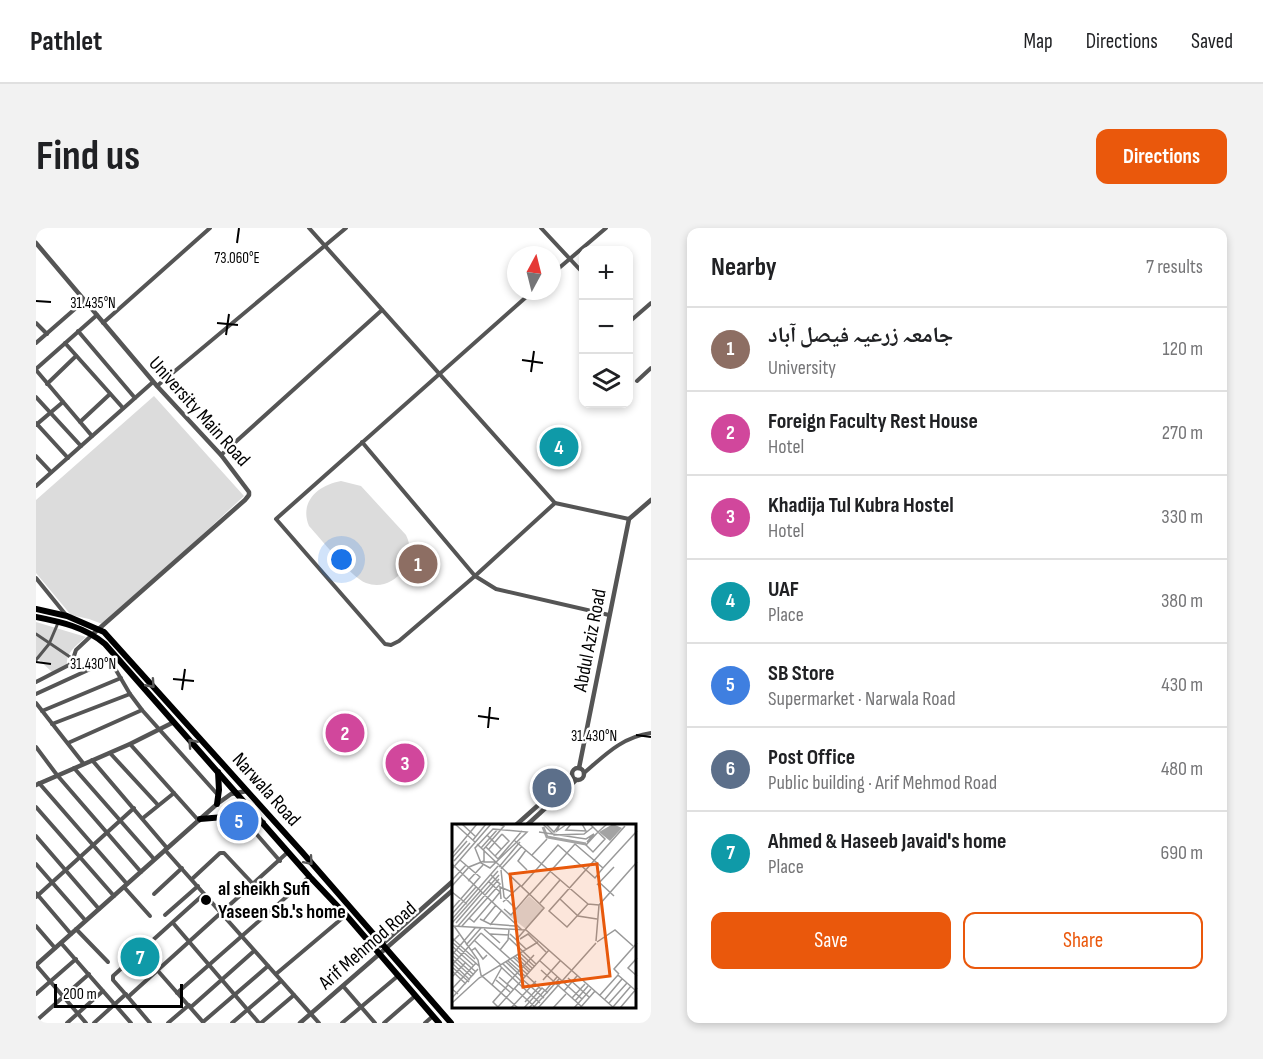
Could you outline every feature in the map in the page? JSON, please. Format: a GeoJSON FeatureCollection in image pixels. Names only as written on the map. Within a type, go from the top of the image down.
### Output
{"type":"FeatureCollection","features":[{"type":"Feature","properties":{"kind":"main road","name":"Narwala Road"},"geometry":{"type":"LineString","coordinates":[[36,609],[67,616],[104,632],[452,1023]]}},
{"type":"Feature","properties":{"kind":"main road","name":"Narwala Road"},"geometry":{"type":"LineString","coordinates":[[36,616],[59,621],[93,634],[105,644],[439,1023]]}},
{"type":"Feature","properties":{"kind":"main road"},"geometry":{"type":"LineString","coordinates":[[217,771],[219,800]]}},
{"type":"Feature","properties":{"kind":"main road"},"geometry":{"type":"LineString","coordinates":[[200,820],[224,817],[263,823]]}},
{"type":"Feature","properties":{"kind":"street"},"geometry":{"type":"LineString","coordinates":[[103,323],[210,228]]}},
{"type":"Feature","properties":{"kind":"street"},"geometry":{"type":"LineString","coordinates":[[309,228],[555,503],[629,519],[651,500]]}},
{"type":"Feature","properties":{"kind":"street"},"geometry":{"type":"LineString","coordinates":[[36,486],[135,398],[346,228]]}},
{"type":"Feature","properties":{"kind":"street"},"geometry":{"type":"LineString","coordinates":[[542,228],[579,269]]}},
{"type":"Feature","properties":{"kind":"street"},"geometry":{"type":"LineString","coordinates":[[561,266],[606,228]]}},
{"type":"Feature","properties":{"kind":"street","name":"University Main Road"},"geometry":{"type":"LineString","coordinates":[[36,243],[155,384],[221,455],[248,488],[249,495],[93,634]]}},
{"type":"Feature","properties":{"kind":"street"},"geometry":{"type":"LineString","coordinates":[[522,300],[276,519],[385,644],[391,645],[399,641],[475,576],[555,503]]}},
{"type":"Feature","properties":{"kind":"street"},"geometry":{"type":"LineString","coordinates":[[36,343],[84,301]]}},
{"type":"Feature","properties":{"kind":"street"},"geometry":{"type":"LineString","coordinates":[[633,319],[651,303]]}},
{"type":"Feature","properties":{"kind":"street"},"geometry":{"type":"LineString","coordinates":[[221,455],[382,310]]}},
{"type":"Feature","properties":{"kind":"street"},"geometry":{"type":"LineString","coordinates":[[92,436],[36,369],[97,315]]}},
{"type":"Feature","properties":{"kind":"street"},"geometry":{"type":"LineString","coordinates":[[36,323],[47,334]]}},
{"type":"Feature","properties":{"kind":"street"},"geometry":{"type":"LineString","coordinates":[[78,332],[135,398]]}},
{"type":"Feature","properties":{"kind":"street"},"geometry":{"type":"LineString","coordinates":[[65,343],[123,408]]}},
{"type":"Feature","properties":{"kind":"street"},"geometry":{"type":"LineString","coordinates":[[47,384],[76,356]]}},
{"type":"Feature","properties":{"kind":"street"},"geometry":{"type":"LineString","coordinates":[[637,381],[651,368]]}},
{"type":"Feature","properties":{"kind":"street"},"geometry":{"type":"LineString","coordinates":[[80,422],[110,394]]}},
{"type":"Feature","properties":{"kind":"street"},"geometry":{"type":"LineString","coordinates":[[36,397],[81,446]]}},
{"type":"Feature","properties":{"kind":"street"},"geometry":{"type":"LineString","coordinates":[[63,402],[36,424],[68,458]]}},
{"type":"Feature","properties":{"kind":"street"},"geometry":{"type":"LineString","coordinates":[[362,442],[475,576],[496,589],[609,615]]}},
{"type":"Feature","properties":{"kind":"street"},"geometry":{"type":"LineString","coordinates":[[36,456],[51,472]]}},
{"type":"Feature","properties":{"kind":"street","name":"Abdul Aziz Road"},"geometry":{"type":"LineString","coordinates":[[579,768],[629,519]]}},
{"type":"Feature","properties":{"kind":"street"},"geometry":{"type":"LineString","coordinates":[[36,578],[73,626]]}},
{"type":"Feature","properties":{"kind":"street"},"geometry":{"type":"LineString","coordinates":[[36,660],[49,644],[59,621]]}},
{"type":"Feature","properties":{"kind":"street"},"geometry":{"type":"LineString","coordinates":[[36,634],[73,659]]}},
{"type":"Feature","properties":{"kind":"street"},"geometry":{"type":"LineString","coordinates":[[36,682],[69,665],[76,650],[93,634]]}},
{"type":"Feature","properties":{"kind":"street"},"geometry":{"type":"LineString","coordinates":[[36,694],[110,660],[142,710],[219,800]]}},
{"type":"Feature","properties":{"kind":"street"},"geometry":{"type":"LineString","coordinates":[[42,711],[121,678]]}},
{"type":"Feature","properties":{"kind":"street"},"geometry":{"type":"LineString","coordinates":[[52,724],[130,694]]}},
{"type":"Feature","properties":{"kind":"street"},"geometry":{"type":"LineString","coordinates":[[36,704],[83,763]]}},
{"type":"Feature","properties":{"kind":"street"},"geometry":{"type":"LineString","coordinates":[[68,743],[142,710]]}},
{"type":"Feature","properties":{"kind":"street"},"geometry":{"type":"LineString","coordinates":[[150,916],[93,845],[38,784],[174,722]]}},
{"type":"Feature","properties":{"kind":"street"},"geometry":{"type":"LineString","coordinates":[[574,777],[581,779],[584,773],[624,741],[635,735],[651,733]]}},
{"type":"Feature","properties":{"kind":"street"},"geometry":{"type":"LineString","coordinates":[[130,744],[200,820]]}},
{"type":"Feature","properties":{"kind":"street"},"geometry":{"type":"LineString","coordinates":[[36,747],[57,775],[141,872]]}},
{"type":"Feature","properties":{"kind":"street"},"geometry":{"type":"LineString","coordinates":[[110,753],[158,805]]}},
{"type":"Feature","properties":{"kind":"street"},"geometry":{"type":"LineString","coordinates":[[92,759],[204,894],[319,1023]]}},
{"type":"Feature","properties":{"kind":"street"},"geometry":{"type":"LineString","coordinates":[[74,768],[154,859]]}},
{"type":"Feature","properties":{"kind":"street"},"geometry":{"type":"LineString","coordinates":[[574,777],[573,770],[579,768],[584,773]]}},
{"type":"Feature","properties":{"kind":"street"},"geometry":{"type":"LineString","coordinates":[[517,824],[574,777]]}},
{"type":"Feature","properties":{"kind":"street"},"geometry":{"type":"LineString","coordinates":[[528,824],[574,777]]}},
{"type":"Feature","properties":{"kind":"street"},"geometry":{"type":"LineString","coordinates":[[86,1023],[37,963],[200,820],[219,800],[247,791]]}},
{"type":"Feature","properties":{"kind":"street"},"geometry":{"type":"LineString","coordinates":[[143,818],[174,793]]}},
{"type":"Feature","properties":{"kind":"street"},"geometry":{"type":"LineString","coordinates":[[36,807],[114,896]]}},
{"type":"Feature","properties":{"kind":"street"},"geometry":{"type":"LineString","coordinates":[[71,934],[37,895],[134,808]]}},
{"type":"Feature","properties":{"kind":"street"},"geometry":{"type":"LineString","coordinates":[[244,819],[280,861]]}},
{"type":"Feature","properties":{"kind":"street"},"geometry":{"type":"LineString","coordinates":[[36,836],[99,909]]}},
{"type":"Feature","properties":{"kind":"street"},"geometry":{"type":"LineString","coordinates":[[94,1023],[190,943],[289,851]]}},
{"type":"Feature","properties":{"kind":"street"},"geometry":{"type":"LineString","coordinates":[[192,879],[224,853],[254,885]]}},
{"type":"Feature","properties":{"kind":"street"},"geometry":{"type":"LineString","coordinates":[[36,864],[85,920]]}},
{"type":"Feature","properties":{"kind":"street"},"geometry":{"type":"LineString","coordinates":[[154,894],[182,868]]}},
{"type":"Feature","properties":{"kind":"street"},"geometry":{"type":"LineString","coordinates":[[177,993],[310,877]]}},
{"type":"Feature","properties":{"kind":"street"},"geometry":{"type":"LineString","coordinates":[[383,946],[452,882]]}},
{"type":"Feature","properties":{"kind":"street"},"geometry":{"type":"LineString","coordinates":[[165,915],[199,886]]}},
{"type":"Feature","properties":{"kind":"street","name":"Arif Mehmod Road"},"geometry":{"type":"LineString","coordinates":[[300,1023],[343,986],[383,946],[452,891]]}},
{"type":"Feature","properties":{"kind":"street"},"geometry":{"type":"LineString","coordinates":[[150,1023],[113,980],[113,976],[204,894]]}},
{"type":"Feature","properties":{"kind":"street"},"geometry":{"type":"LineString","coordinates":[[424,906],[429,911]]}},
{"type":"Feature","properties":{"kind":"street"},"geometry":{"type":"LineString","coordinates":[[276,974],[346,915]]}},
{"type":"Feature","properties":{"kind":"street"},"geometry":{"type":"LineString","coordinates":[[173,923],[221,981],[260,1023],[294,995]]}},
{"type":"Feature","properties":{"kind":"street"},"geometry":{"type":"LineString","coordinates":[[36,926],[55,948]]}},
{"type":"Feature","properties":{"kind":"street"},"geometry":{"type":"LineString","coordinates":[[76,929],[108,962]]}},
{"type":"Feature","properties":{"kind":"street"},"geometry":{"type":"LineString","coordinates":[[61,942],[128,1022]]}},
{"type":"Feature","properties":{"kind":"street"},"geometry":{"type":"LineString","coordinates":[[168,1023],[221,981],[254,951]]}},
{"type":"Feature","properties":{"kind":"street"},"geometry":{"type":"LineString","coordinates":[[36,994],[76,959]]}},
{"type":"Feature","properties":{"kind":"street"},"geometry":{"type":"LineString","coordinates":[[196,1023],[202,1021],[267,966]]}},
{"type":"Feature","properties":{"kind":"street"},"geometry":{"type":"LineString","coordinates":[[158,970],[202,1021]]}},
{"type":"Feature","properties":{"kind":"street"},"geometry":{"type":"LineString","coordinates":[[36,1021],[89,974]]}},
{"type":"Feature","properties":{"kind":"street"},"geometry":{"type":"LineString","coordinates":[[342,1023],[399,975]]}},
{"type":"Feature","properties":{"kind":"street"},"geometry":{"type":"LineString","coordinates":[[232,1023],[281,981]]}},
{"type":"Feature","properties":{"kind":"street"},"geometry":{"type":"LineString","coordinates":[[343,986],[375,1023]]}},
{"type":"Feature","properties":{"kind":"street"},"geometry":{"type":"LineString","coordinates":[[67,1023],[104,991]]}},
{"type":"Feature","properties":{"kind":"street"},"geometry":{"type":"LineString","coordinates":[[384,1023],[416,995]]}},
{"type":"Feature","properties":{"kind":"street"},"geometry":{"type":"LineString","coordinates":[[425,1023],[433,1016]]}},
{"type":"Feature","properties":{"kind":"shaded area"},"geometry":{"type":"Polygon","coordinates":[[[154,396],[244,496],[105,625],[71,615],[36,573],[36,500],[154,396]]]}},
{"type":"Feature","properties":{"kind":"shaded area"},"geometry":{"type":"Polygon","coordinates":[[[341,481],[361,486],[408,539],[410,548],[407,562],[403,570],[391,581],[376,585],[360,580],[309,526],[307,509],[313,496],[325,486],[341,481]]]}},
{"type":"Feature","properties":{"kind":"shaded area"},"geometry":{"type":"Polygon","coordinates":[[[36,622],[86,637],[70,653],[67,665],[52,672],[36,657],[36,622]]]}},
{"type":"Feature","properties":{"kind":"place","name":"UAF"},"geometry":{"type":"Point","coordinates":[559,447]}},
{"type":"Feature","properties":{"kind":"place","name":"جامعہ زرعیہ فیصل آباد"},"geometry":{"type":"Point","coordinates":[418,564]}},
{"type":"Feature","properties":{"kind":"place","name":"Foreign Faculty Rest House"},"geometry":{"type":"Point","coordinates":[345,733]}},
{"type":"Feature","properties":{"kind":"place","name":"Khadija Tul Kubra Hostel"},"geometry":{"type":"Point","coordinates":[405,763]}},
{"type":"Feature","properties":{"kind":"place","name":"Post Office"},"geometry":{"type":"Point","coordinates":[552,788]}},
{"type":"Feature","properties":{"kind":"place","name":"SB Store"},"geometry":{"type":"Point","coordinates":[239,821]}},
{"type":"Feature","properties":{"kind":"place","name":"al sheikh Sufi Yaseen Sb.'s home"},"geometry":{"type":"Point","coordinates":[206,900]}},
{"type":"Feature","properties":{"kind":"place","name":"Ahmed & Haseeb Javaid's home"},"geometry":{"type":"Point","coordinates":[140,957]}}]}
